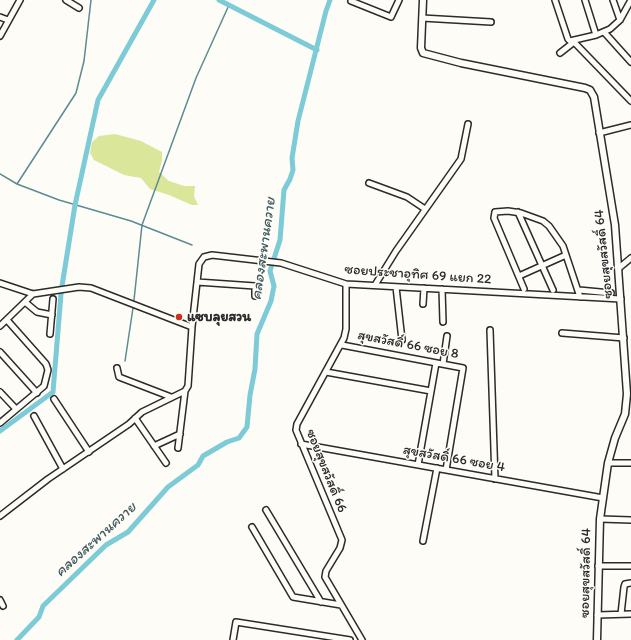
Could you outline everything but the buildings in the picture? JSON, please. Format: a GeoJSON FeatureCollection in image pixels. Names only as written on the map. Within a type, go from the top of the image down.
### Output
{"type":"FeatureCollection","features":[{"type":"Feature","properties":{"kind":"street"},"geometry":{"type":"LineString","coordinates":[[0,36],[20,0]]}},
{"type":"Feature","properties":{"kind":"street"},"geometry":{"type":"LineString","coordinates":[[66,0],[79,8]]}},
{"type":"Feature","properties":{"kind":"street"},"geometry":{"type":"LineString","coordinates":[[351,1],[391,17],[399,0]]}},
{"type":"Feature","properties":{"kind":"street","name":"ซอยสุขสวัสดิ์ 64"},"geometry":{"type":"LineString","coordinates":[[423,0],[422,52],[427,55],[590,90],[594,97],[615,225],[627,394],[625,414],[614,442],[608,464],[602,498],[598,566],[597,640]]}},
{"type":"Feature","properties":{"kind":"street"},"geometry":{"type":"LineString","coordinates":[[555,0],[568,39],[574,42],[631,101]]}},
{"type":"Feature","properties":{"kind":"street"},"geometry":{"type":"LineString","coordinates":[[585,0],[596,35]]}},
{"type":"Feature","properties":{"kind":"street"},"geometry":{"type":"LineString","coordinates":[[613,0],[620,20]]}},
{"type":"Feature","properties":{"kind":"street"},"geometry":{"type":"LineString","coordinates":[[560,53],[574,42],[614,27],[620,20],[631,0]]}},
{"type":"Feature","properties":{"kind":"street"},"geometry":{"type":"LineString","coordinates":[[0,17],[8,20]]}},
{"type":"Feature","properties":{"kind":"street"},"geometry":{"type":"LineString","coordinates":[[422,18],[491,22]]}},
{"type":"Feature","properties":{"kind":"street"},"geometry":{"type":"LineString","coordinates":[[604,32],[631,62]]}},
{"type":"Feature","properties":{"kind":"street"},"geometry":{"type":"LineString","coordinates":[[374,285],[461,158],[468,124]]}},
{"type":"Feature","properties":{"kind":"street"},"geometry":{"type":"LineString","coordinates":[[599,134],[631,124]]}},
{"type":"Feature","properties":{"kind":"street"},"geometry":{"type":"LineString","coordinates":[[369,183],[402,195],[425,209]]}},
{"type":"Feature","properties":{"kind":"street"},"geometry":{"type":"LineString","coordinates":[[524,289],[493,215],[496,212],[518,212],[543,221],[556,235],[566,255],[579,290],[580,297]]}},
{"type":"Feature","properties":{"kind":"street"},"geometry":{"type":"LineString","coordinates":[[518,212],[553,290]]}},
{"type":"Feature","properties":{"kind":"street","name":"ซอยประชาอุทิศ 69 แยก 22"},"geometry":{"type":"LineString","coordinates":[[178,448],[185,391],[188,386],[192,327],[199,264],[207,255],[281,263],[346,284],[621,299]]}},
{"type":"Feature","properties":{"kind":"street"},"geometry":{"type":"LineString","coordinates":[[519,276],[566,255]]}},
{"type":"Feature","properties":{"kind":"street"},"geometry":{"type":"LineString","coordinates":[[619,268],[631,258]]}},
{"type":"Feature","properties":{"kind":"street"},"geometry":{"type":"LineString","coordinates":[[197,282],[255,286],[255,296]]}},
{"type":"Feature","properties":{"kind":"street","name":"ซอยสุขสวัสดิ์ 66"},"geometry":{"type":"LineString","coordinates":[[346,284],[346,329],[342,345],[296,427],[301,444],[342,540],[340,548],[324,575],[362,640]]}},
{"type":"Feature","properties":{"kind":"street"},"geometry":{"type":"LineString","coordinates":[[1,285],[32,294],[79,287],[91,288],[192,327]]}},
{"type":"Feature","properties":{"kind":"street"},"geometry":{"type":"LineString","coordinates":[[396,287],[402,340]]}},
{"type":"Feature","properties":{"kind":"street"},"geometry":{"type":"LineString","coordinates":[[423,304],[424,288]]}},
{"type":"Feature","properties":{"kind":"street"},"geometry":{"type":"LineString","coordinates":[[442,289],[443,322]]}},
{"type":"Feature","properties":{"kind":"street"},"geometry":{"type":"LineString","coordinates":[[579,290],[611,293]]}},
{"type":"Feature","properties":{"kind":"street"},"geometry":{"type":"LineString","coordinates":[[0,326],[26,302],[32,294]]}},
{"type":"Feature","properties":{"kind":"street"},"geometry":{"type":"LineString","coordinates":[[50,334],[53,299]]}},
{"type":"Feature","properties":{"kind":"street"},"geometry":{"type":"LineString","coordinates":[[26,302],[36,312],[52,315]]}},
{"type":"Feature","properties":{"kind":"street"},"geometry":{"type":"LineString","coordinates":[[0,423],[44,386],[47,379],[48,370],[46,364],[7,320]]}},
{"type":"Feature","properties":{"kind":"street"},"geometry":{"type":"LineString","coordinates":[[490,330],[495,479]]}},
{"type":"Feature","properties":{"kind":"street"},"geometry":{"type":"LineString","coordinates":[[562,333],[624,338]]}},
{"type":"Feature","properties":{"kind":"street"},"geometry":{"type":"LineString","coordinates":[[443,364],[447,336]]}},
{"type":"Feature","properties":{"kind":"street","name":"สุขสวัสดิ์ 66 ซอย 8"},"geometry":{"type":"LineString","coordinates":[[342,345],[460,367],[464,370],[446,470]]}},
{"type":"Feature","properties":{"kind":"street"},"geometry":{"type":"LineString","coordinates":[[0,352],[37,393]]}},
{"type":"Feature","properties":{"kind":"street"},"geometry":{"type":"LineString","coordinates":[[418,465],[436,363]]}},
{"type":"Feature","properties":{"kind":"street"},"geometry":{"type":"LineString","coordinates":[[625,369],[631,365]]}},
{"type":"Feature","properties":{"kind":"street"},"geometry":{"type":"LineString","coordinates":[[118,368],[119,377],[171,397]]}},
{"type":"Feature","properties":{"kind":"street"},"geometry":{"type":"LineString","coordinates":[[326,372],[431,390]]}},
{"type":"Feature","properties":{"kind":"street"},"geometry":{"type":"LineString","coordinates":[[0,516],[63,469],[129,424],[135,418],[171,397],[185,391]]}},
{"type":"Feature","properties":{"kind":"street"},"geometry":{"type":"LineString","coordinates":[[0,392],[16,409]]}},
{"type":"Feature","properties":{"kind":"street"},"geometry":{"type":"LineString","coordinates":[[54,399],[89,452]]}},
{"type":"Feature","properties":{"kind":"street"},"geometry":{"type":"LineString","coordinates":[[34,416],[63,469]]}},
{"type":"Feature","properties":{"kind":"street"},"geometry":{"type":"LineString","coordinates":[[135,418],[166,463]]}},
{"type":"Feature","properties":{"kind":"street"},"geometry":{"type":"LineString","coordinates":[[154,446],[180,434]]}},
{"type":"Feature","properties":{"kind":"street","name":"สุขสวัสดิ์ 66 ซอย 4"},"geometry":{"type":"LineString","coordinates":[[301,444],[602,498]]}},
{"type":"Feature","properties":{"kind":"street"},"geometry":{"type":"LineString","coordinates":[[608,464],[631,463]]}},
{"type":"Feature","properties":{"kind":"street"},"geometry":{"type":"LineString","coordinates":[[423,541],[437,468]]}},
{"type":"Feature","properties":{"kind":"street"},"geometry":{"type":"LineString","coordinates":[[266,510],[321,602]]}},
{"type":"Feature","properties":{"kind":"street"},"geometry":{"type":"LineString","coordinates":[[600,518],[631,520]]}},
{"type":"Feature","properties":{"kind":"street"},"geometry":{"type":"LineString","coordinates":[[252,527],[293,597],[341,605]]}},
{"type":"Feature","properties":{"kind":"street"},"geometry":{"type":"LineString","coordinates":[[598,566],[631,566]]}},
{"type":"Feature","properties":{"kind":"street"},"geometry":{"type":"LineString","coordinates":[[621,614],[624,587],[625,584],[631,583]]}},
{"type":"Feature","properties":{"kind":"street"},"geometry":{"type":"LineString","coordinates":[[0,600],[3,606]]}},
{"type":"Feature","properties":{"kind":"street"},"geometry":{"type":"LineString","coordinates":[[597,615],[631,614]]}},
{"type":"Feature","properties":{"kind":"street"},"geometry":{"type":"LineString","coordinates":[[233,640],[236,622],[350,640]]}},
{"type":"Feature","properties":{"kind":"green space"},"geometry":{"type":"Polygon","coordinates":[[[115,134],[141,141],[162,152],[159,172],[169,181],[184,186],[195,186],[194,196],[198,205],[192,205],[150,189],[141,178],[124,175],[94,160],[90,153],[92,142],[99,136],[115,134]]]}},
{"type":"Feature","properties":{"kind":"waterway"},"geometry":{"type":"LineString","coordinates":[[17,184],[76,93],[84,61],[91,0]]}},
{"type":"Feature","properties":{"kind":"waterway"},"geometry":{"type":"LineString","coordinates":[[62,286],[75,205],[98,100],[154,0]]}},
{"type":"Feature","properties":{"kind":"waterway"},"geometry":{"type":"LineString","coordinates":[[219,0],[317,50]]}},
{"type":"Feature","properties":{"kind":"waterway","name":"คลองสะพานควาย"},"geometry":{"type":"LineString","coordinates":[[17,640],[39,617],[43,606],[106,545],[128,532],[168,487],[198,465],[203,456],[227,442],[239,438],[247,427],[250,395],[255,369],[257,334],[271,301],[274,286],[270,271],[280,240],[284,190],[293,170],[292,158],[298,121],[330,0]]}},
{"type":"Feature","properties":{"kind":"waterway"},"geometry":{"type":"LineString","coordinates":[[134,300],[142,225],[196,78],[229,5]]}},
{"type":"Feature","properties":{"kind":"waterway"},"geometry":{"type":"LineString","coordinates":[[0,174],[17,184],[59,200],[131,221],[192,245]]}},
{"type":"Feature","properties":{"kind":"waterway"},"geometry":{"type":"LineString","coordinates":[[0,431],[53,392],[61,294]]}},
{"type":"Feature","properties":{"kind":"waterway"},"geometry":{"type":"LineString","coordinates":[[125,361],[133,308]]}},
{"type":"Feature","properties":{"kind":"place","name":"แซบลุยสวน"},"geometry":{"type":"Point","coordinates":[179,317]}}]}
